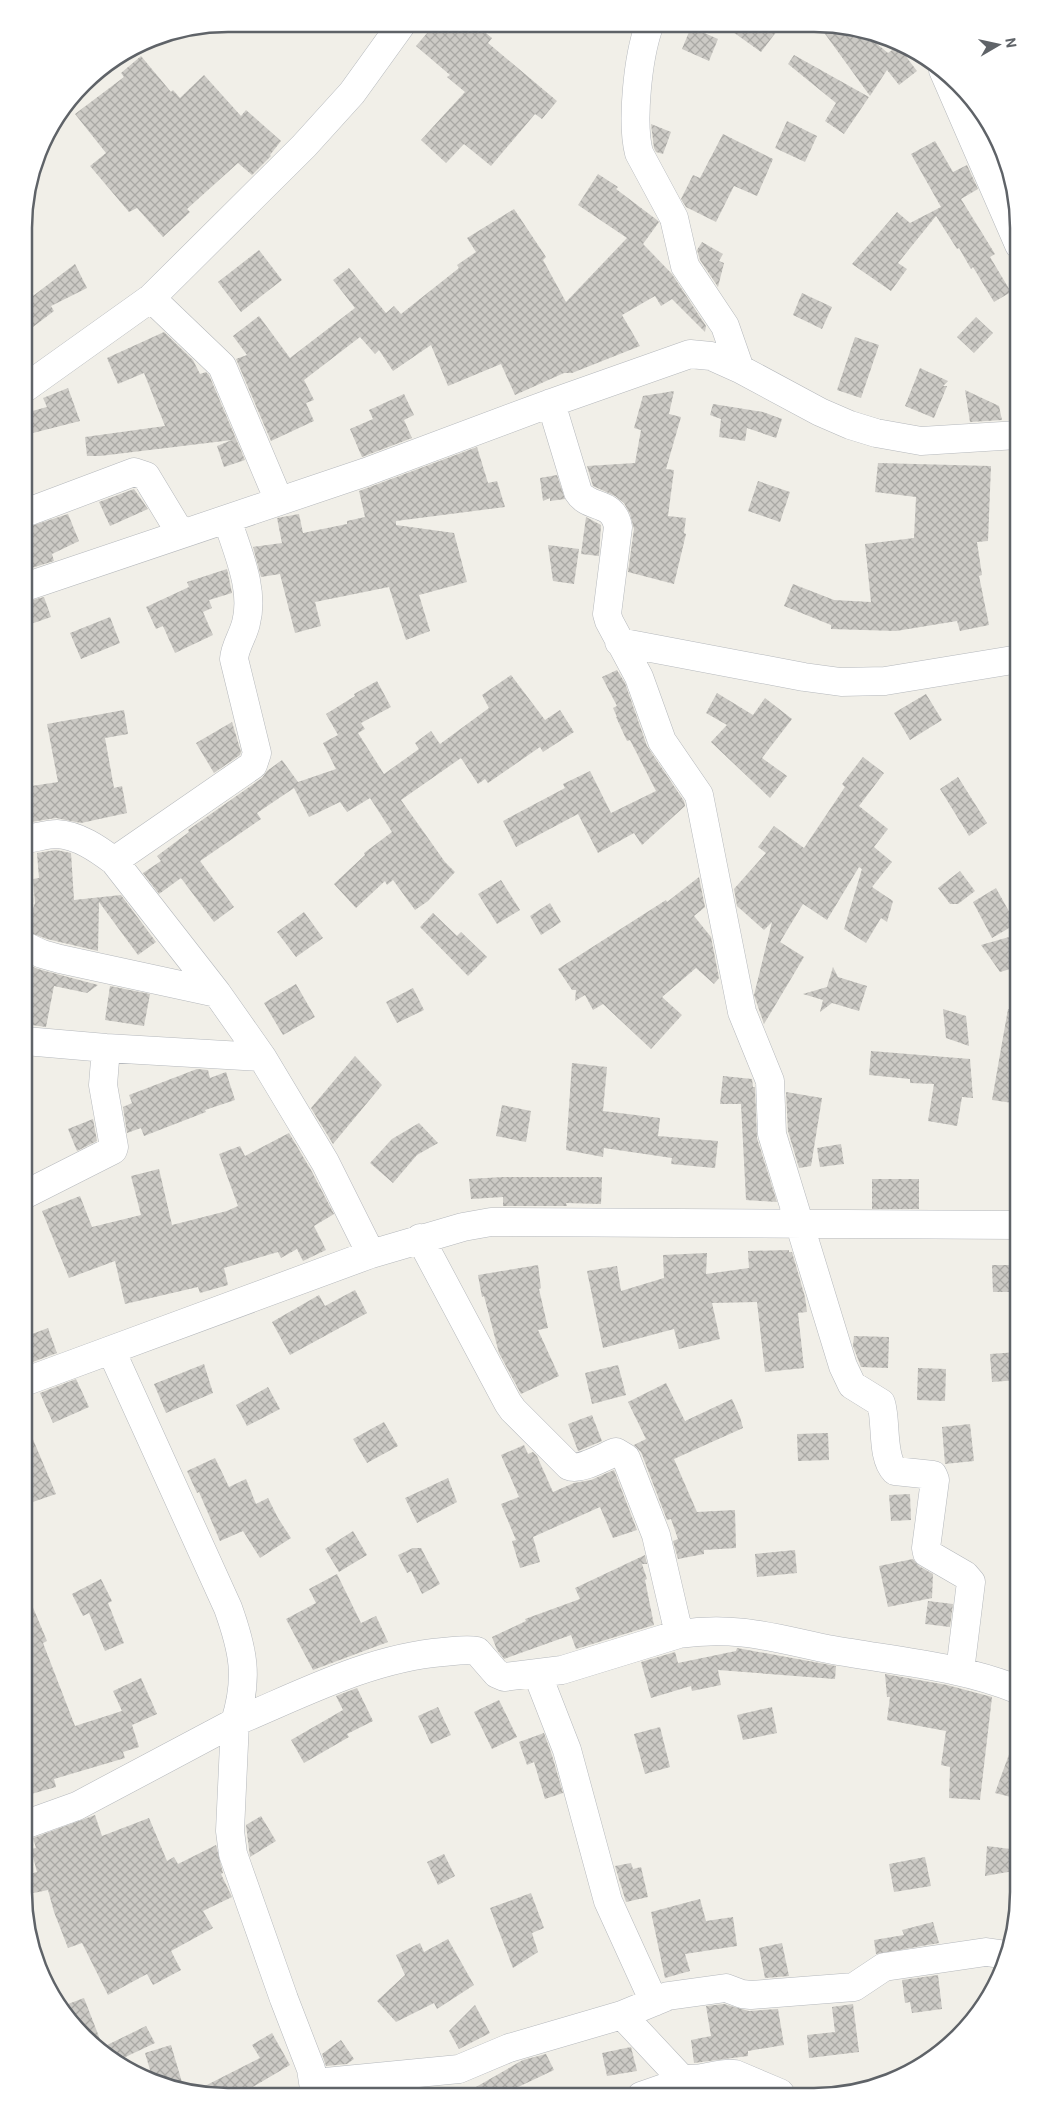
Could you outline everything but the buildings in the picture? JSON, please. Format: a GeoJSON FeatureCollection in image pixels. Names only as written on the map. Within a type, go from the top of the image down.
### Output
{"type":"FeatureCollection","features":[{"type":"Feature","properties":{"kind":"street"},"geometry":{"type":"LineString","coordinates":[[32,383],[151,298],[304,146],[352,93],[396,32]]}},
{"type":"Feature","properties":{"kind":"street"},"geometry":{"type":"LineString","coordinates":[[647,32],[642,52],[637,102],[637,143],[639,153],[674,218],[686,266],[725,326],[740,369]]}},
{"type":"Feature","properties":{"kind":"street"},"geometry":{"type":"LineString","coordinates":[[951,88],[1010,224]]}},
{"type":"Feature","properties":{"kind":"street"},"geometry":{"type":"LineString","coordinates":[[151,298],[222,366],[279,501]]}},
{"type":"Feature","properties":{"kind":"street"},"geometry":{"type":"LineString","coordinates":[[32,585],[366,472],[551,402],[690,354],[711,356],[740,369],[820,412],[850,425],[876,433],[921,441],[1010,436]]}},
{"type":"Feature","properties":{"kind":"street"},"geometry":{"type":"LineString","coordinates":[[551,402],[578,492],[581,497],[609,509],[616,519],[618,527],[607,614],[611,627],[639,677],[662,740],[700,795],[742,1012],[769,1075],[770,1128],[847,1377],[852,1385],[881,1403],[888,1458],[891,1467],[895,1471],[930,1474],[935,1480],[927,1553],[965,1575],[971,1582],[960,1671]]}},
{"type":"Feature","properties":{"kind":"street"},"geometry":{"type":"LineString","coordinates":[[32,509],[134,472],[141,473],[146,476],[181,534]]}},
{"type":"Feature","properties":{"kind":"street"},"geometry":{"type":"LineString","coordinates":[[114,861],[253,765],[256,759],[257,753],[234,660],[234,653],[246,623],[248,595],[227,518]]}},
{"type":"Feature","properties":{"kind":"street"},"geometry":{"type":"LineString","coordinates":[[619,642],[804,677],[841,682],[885,681],[1010,660]]}},
{"type":"Feature","properties":{"kind":"street"},"geometry":{"type":"LineString","coordinates":[[32,838],[56,834],[71,837],[99,849],[114,861],[217,993],[262,1057],[325,1162],[371,1254]]}},
{"type":"Feature","properties":{"kind":"street"},"geometry":{"type":"LineString","coordinates":[[32,949],[60,959],[217,993]]}},
{"type":"Feature","properties":{"kind":"street"},"geometry":{"type":"LineString","coordinates":[[32,1041],[106,1048],[262,1057]]}},
{"type":"Feature","properties":{"kind":"street"},"geometry":{"type":"LineString","coordinates":[[32,1191],[113,1150],[103,1085],[106,1048]]}},
{"type":"Feature","properties":{"kind":"street"},"geometry":{"type":"LineString","coordinates":[[32,1379],[371,1254],[420,1238],[491,1222],[1010,1225]]}},
{"type":"Feature","properties":{"kind":"street"},"geometry":{"type":"LineString","coordinates":[[420,1238],[513,1410],[569,1466],[574,1468],[616,1452],[626,1458],[656,1535],[679,1634]]}},
{"type":"Feature","properties":{"kind":"street"},"geometry":{"type":"LineString","coordinates":[[111,1350],[179,1496],[228,1608],[239,1639],[244,1671],[242,1700],[235,1722],[230,1831],[233,1854],[315,2088]]}},
{"type":"Feature","properties":{"kind":"street"},"geometry":{"type":"LineString","coordinates":[[32,1822],[77,1806],[235,1722],[355,1672],[389,1661],[422,1654],[477,1651],[483,1655],[497,1674],[504,1677],[562,1670],[679,1634],[724,1630],[748,1632],[832,1649],[960,1671],[1010,1687]]}},
{"type":"Feature","properties":{"kind":"street"},"geometry":{"type":"LineString","coordinates":[[537,1673],[567,1750],[608,1902],[654,2002]]}},
{"type":"Feature","properties":{"kind":"street"},"geometry":{"type":"LineString","coordinates":[[322,2088],[460,2069],[509,2048],[622,2015],[668,1996],[726,1988],[742,1994],[751,1994],[854,1987],[884,1967],[986,1952],[1000,1954]]}},
{"type":"Feature","properties":{"kind":"street"},"geometry":{"type":"LineString","coordinates":[[622,2015],[680,2078],[687,2080]]}},
{"type":"Feature","properties":{"kind":"street"},"geometry":{"type":"LineString","coordinates":[[664,2088],[687,2080],[728,2073],[735,2074],[768,2088]]}}]}
